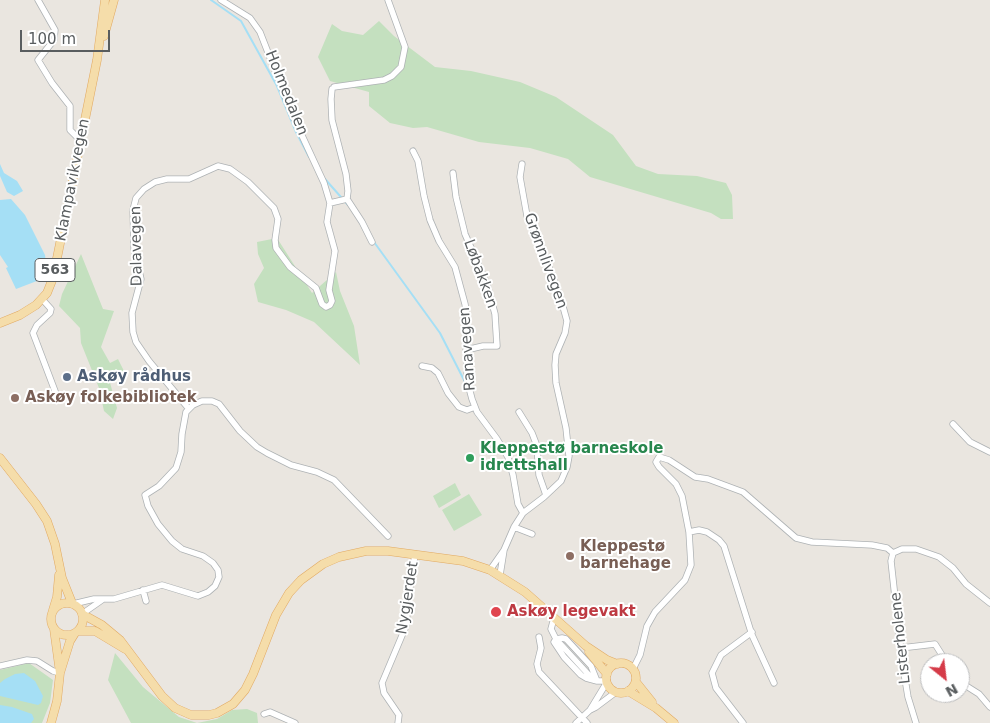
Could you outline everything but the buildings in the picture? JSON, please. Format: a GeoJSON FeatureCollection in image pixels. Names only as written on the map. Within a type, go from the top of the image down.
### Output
{"type":"FeatureCollection","features":[{"type":"Feature","properties":{"kind":"main road","name":"Klampavikvegen"},"geometry":{"type":"LineString","coordinates":[[2,322],[26,312],[42,299],[50,287],[56,270],[97,60],[105,0]]}},
{"type":"Feature","properties":{"kind":"main road","name":"Klampavikvegen"},"geometry":{"type":"LineString","coordinates":[[97,60],[114,0]]}},
{"type":"Feature","properties":{"kind":"main road"},"geometry":{"type":"LineString","coordinates":[[0,458],[43,514],[55,544],[60,570],[72,603],[78,607],[82,614],[120,640],[126,650]]}},
{"type":"Feature","properties":{"kind":"main road"},"geometry":{"type":"LineString","coordinates":[[54,629],[65,635],[86,630],[98,633],[126,650],[136,660],[162,696],[175,708],[191,715],[200,716],[226,709],[239,697],[249,682],[284,600],[308,574],[331,560],[357,552],[382,551],[415,554],[463,561],[490,570],[500,576],[525,592],[586,646],[607,660],[617,664],[626,664],[633,669],[636,674],[636,682],[656,708]]}},
{"type":"Feature","properties":{"kind":"main road"},"geometry":{"type":"LineString","coordinates":[[60,570],[57,597],[51,620],[60,673]]}},
{"type":"Feature","properties":{"kind":"main road"},"geometry":{"type":"LineString","coordinates":[[53,610],[61,604],[72,603]]}},
{"type":"Feature","properties":{"kind":"main road"},"geometry":{"type":"LineString","coordinates":[[51,723],[57,701],[60,673],[70,641],[82,624],[82,614]]}},
{"type":"Feature","properties":{"kind":"main road"},"geometry":{"type":"LineString","coordinates":[[586,646],[611,688],[616,692],[623,693],[628,691],[636,682]]}},
{"type":"Feature","properties":{"kind":"main road"},"geometry":{"type":"LineString","coordinates":[[607,679],[610,668],[617,664]]}},
{"type":"Feature","properties":{"kind":"main road"},"geometry":{"type":"LineString","coordinates":[[628,691],[656,708],[674,723]]}},
{"type":"Feature","properties":{"kind":"street"},"geometry":{"type":"LineString","coordinates":[[38,0],[56,30],[54,40],[38,60],[52,83],[70,106],[70,130],[77,137]]}},
{"type":"Feature","properties":{"kind":"street","name":"Holmedalen"},"geometry":{"type":"LineString","coordinates":[[221,0],[250,18],[260,32],[292,114],[324,183],[330,204],[327,222],[335,251],[329,290],[332,299],[330,305],[326,307],[323,305],[316,288],[287,263]]}},
{"type":"Feature","properties":{"kind":"street","name":"Holmedalen"},"geometry":{"type":"LineString","coordinates":[[347,199],[348,183],[332,120],[331,99],[333,88],[384,80],[392,76],[401,67],[405,47],[388,0]]}},
{"type":"Feature","properties":{"kind":"street","name":"Ranavegen"},"geometry":{"type":"LineString","coordinates":[[412,151],[418,161],[430,220],[439,241],[455,267],[465,304],[467,316],[467,380],[475,407],[508,457],[518,504],[523,513]]}},
{"type":"Feature","properties":{"kind":"street","name":"Grønnlivegen"},"geometry":{"type":"LineString","coordinates":[[490,570],[504,550],[514,527],[523,513],[546,496],[564,476],[569,456],[566,428],[556,383],[555,365],[556,354],[565,333],[567,321],[540,242],[527,216],[520,177],[522,164]]}},
{"type":"Feature","properties":{"kind":"street","name":"Dalavegen"},"geometry":{"type":"LineString","coordinates":[[189,409],[149,361],[136,342],[133,332],[132,313],[141,279],[134,249],[133,210],[136,198],[144,189],[155,182],[189,179],[216,166],[224,166],[248,182],[274,208],[278,222],[275,245],[287,263]]}},
{"type":"Feature","properties":{"kind":"street","name":"Løbakken"},"geometry":{"type":"LineString","coordinates":[[454,173],[456,197],[466,238],[487,284],[495,314],[496,346],[483,346],[466,350]]}},
{"type":"Feature","properties":{"kind":"street"},"geometry":{"type":"LineString","coordinates":[[330,204],[347,199],[372,242]]}},
{"type":"Feature","properties":{"kind":"street"},"geometry":{"type":"LineString","coordinates":[[42,299],[51,309],[37,325],[33,333],[58,399]]}},
{"type":"Feature","properties":{"kind":"street","name":"Ranavegen"},"geometry":{"type":"LineString","coordinates":[[422,366],[432,368],[438,373],[448,393],[459,407],[466,410],[475,407]]}},
{"type":"Feature","properties":{"kind":"street"},"geometry":{"type":"LineString","coordinates":[[72,603],[94,599],[114,599],[162,585],[198,596],[212,589],[218,577],[218,570],[213,563],[203,556],[182,549],[168,536],[150,509],[145,495],[159,486],[176,468],[181,452],[184,420],[189,409],[202,401],[208,400],[216,403],[240,431],[257,447],[285,463],[317,472],[334,480],[388,536]]}},
{"type":"Feature","properties":{"kind":"street"},"geometry":{"type":"LineString","coordinates":[[519,412],[532,433],[537,446],[539,475],[546,496]]}},
{"type":"Feature","properties":{"kind":"street"},"geometry":{"type":"LineString","coordinates":[[953,424],[970,442],[990,452]]}},
{"type":"Feature","properties":{"kind":"street"},"geometry":{"type":"LineString","coordinates":[[633,669],[641,650],[647,626],[655,612],[685,580],[691,560],[689,532],[682,496],[676,484],[656,462],[659,457],[669,460],[695,477],[708,479],[743,492],[796,538],[812,542],[872,545],[887,548],[893,553],[902,549],[916,549],[939,557],[990,603]]}},
{"type":"Feature","properties":{"kind":"street"},"geometry":{"type":"LineString","coordinates":[[514,527],[532,534]]}},
{"type":"Feature","properties":{"kind":"street"},"geometry":{"type":"LineString","coordinates":[[689,532],[699,530],[707,532],[724,546],[752,632],[774,683]]}},
{"type":"Feature","properties":{"kind":"street","name":"Grønnlivegen"},"geometry":{"type":"LineString","coordinates":[[500,576],[505,554],[504,550]]}},
{"type":"Feature","properties":{"kind":"street","name":"Listerholene"},"geometry":{"type":"LineString","coordinates":[[893,553],[892,561],[901,648],[908,698],[916,723]]}},
{"type":"Feature","properties":{"kind":"street","name":"Nygjerdet"},"geometry":{"type":"LineString","coordinates":[[398,723],[399,715],[384,693],[382,683],[406,626],[415,554]]}},
{"type":"Feature","properties":{"kind":"street"},"geometry":{"type":"LineString","coordinates":[[143,590],[146,601]]}},
{"type":"Feature","properties":{"kind":"street"},"geometry":{"type":"LineString","coordinates":[[82,614],[102,600]]}},
{"type":"Feature","properties":{"kind":"street"},"geometry":{"type":"LineString","coordinates":[[554,618],[551,629],[556,639],[554,642],[557,648],[581,675],[597,681],[607,679]]}},
{"type":"Feature","properties":{"kind":"street"},"geometry":{"type":"LineString","coordinates":[[743,723],[716,688],[712,673],[721,655],[752,632]]}},
{"type":"Feature","properties":{"kind":"street"},"geometry":{"type":"LineString","coordinates":[[539,637],[541,648],[537,664],[539,672],[587,723]]}},
{"type":"Feature","properties":{"kind":"street"},"geometry":{"type":"LineString","coordinates":[[556,639],[566,639],[591,666],[597,681]]}},
{"type":"Feature","properties":{"kind":"street"},"geometry":{"type":"LineString","coordinates":[[901,648],[935,644],[941,653]]}},
{"type":"Feature","properties":{"kind":"street"},"geometry":{"type":"LineString","coordinates":[[0,666],[27,660],[35,661],[60,673]]}},
{"type":"Feature","properties":{"kind":"street"},"geometry":{"type":"LineString","coordinates":[[576,723],[590,710],[607,679]]}},
{"type":"Feature","properties":{"kind":"street"},"geometry":{"type":"LineString","coordinates":[[970,687],[975,690],[990,707]]}},
{"type":"Feature","properties":{"kind":"street"},"geometry":{"type":"LineString","coordinates":[[590,710],[616,692]]}},
{"type":"Feature","properties":{"kind":"street"},"geometry":{"type":"LineString","coordinates":[[264,714],[270,712],[295,723]]}},
{"type":"Feature","properties":{"kind":"green space"},"geometry":{"type":"Polygon","coordinates":[[[379,21],[394,36],[435,67],[471,71],[520,82],[556,97],[613,135],[636,166],[658,174],[697,176],[726,183],[732,195],[733,219],[721,219],[711,213],[590,177],[568,159],[530,148],[479,142],[427,127],[413,128],[390,123],[369,106],[369,92],[330,81],[318,57],[332,24],[342,31],[363,35],[379,21]]]}},
{"type":"Feature","properties":{"kind":"green space"},"geometry":{"type":"Polygon","coordinates":[[[277,238],[312,293],[336,272],[340,291],[354,326],[360,365],[314,322],[286,310],[258,302],[254,284],[264,268],[258,254],[257,242],[277,238]]]}},
{"type":"Feature","properties":{"kind":"green space"},"geometry":{"type":"Polygon","coordinates":[[[81,254],[103,309],[114,311],[101,347],[110,363],[118,359],[125,373],[109,379],[117,408],[113,419],[104,411],[99,388],[81,343],[80,328],[59,306],[62,294],[81,254]]]}},
{"type":"Feature","properties":{"kind":"green space"},"geometry":{"type":"Polygon","coordinates":[[[455,483],[461,495],[439,508],[433,496],[455,483]]]}},
{"type":"Feature","properties":{"kind":"green space"},"geometry":{"type":"Polygon","coordinates":[[[469,494],[482,515],[454,531],[442,510],[469,494]]]}},
{"type":"Feature","properties":{"kind":"green space"},"geometry":{"type":"Polygon","coordinates":[[[115,653],[143,687],[179,717],[197,723],[131,723],[108,680],[115,653]]]}},
{"type":"Feature","properties":{"kind":"green space"},"geometry":{"type":"Polygon","coordinates":[[[29,663],[53,680],[50,703],[42,723],[0,723],[0,670],[29,663]]]}},
{"type":"Feature","properties":{"kind":"green space"},"geometry":{"type":"Polygon","coordinates":[[[247,709],[257,713],[258,723],[197,723],[217,719],[232,710],[247,709]]]}},
{"type":"Feature","properties":{"kind":"water"},"geometry":{"type":"Polygon","coordinates":[[[0,164],[4,173],[17,181],[23,191],[14,196],[7,192],[0,176],[0,164]]]}},
{"type":"Feature","properties":{"kind":"water"},"geometry":{"type":"Polygon","coordinates":[[[11,199],[25,215],[45,255],[46,263],[42,279],[16,289],[6,268],[8,267],[0,255],[0,200],[11,199]]]}},
{"type":"Feature","properties":{"kind":"water"},"geometry":{"type":"Polygon","coordinates":[[[24,673],[35,681],[43,696],[41,703],[38,705],[0,696],[0,683],[15,674],[24,673]]]}},
{"type":"Feature","properties":{"kind":"water"},"geometry":{"type":"Polygon","coordinates":[[[0,705],[32,714],[34,719],[31,723],[0,723],[0,705]]]}},
{"type":"Feature","properties":{"kind":"waterway"},"geometry":{"type":"LineString","coordinates":[[211,0],[241,21],[277,86],[296,132],[309,157]]}},
{"type":"Feature","properties":{"kind":"waterway"},"geometry":{"type":"LineString","coordinates":[[325,179],[348,205]]}},
{"type":"Feature","properties":{"kind":"waterway"},"geometry":{"type":"LineString","coordinates":[[374,242],[440,333],[465,382]]}},
{"type":"Feature","properties":{"kind":"place","name":"Askøy rådhus"},"geometry":{"type":"Point","coordinates":[67,377]}},
{"type":"Feature","properties":{"kind":"place","name":"Askøy folkebibliotek"},"geometry":{"type":"Point","coordinates":[15,398]}},
{"type":"Feature","properties":{"kind":"place","name":"Kleppestø barneskole idrettshall"},"geometry":{"type":"Point","coordinates":[470,458]}},
{"type":"Feature","properties":{"kind":"place","name":"Kleppestø barnehage"},"geometry":{"type":"Point","coordinates":[570,556]}},
{"type":"Feature","properties":{"kind":"place","name":"Askøy legevakt"},"geometry":{"type":"Point","coordinates":[496,612]}}]}
